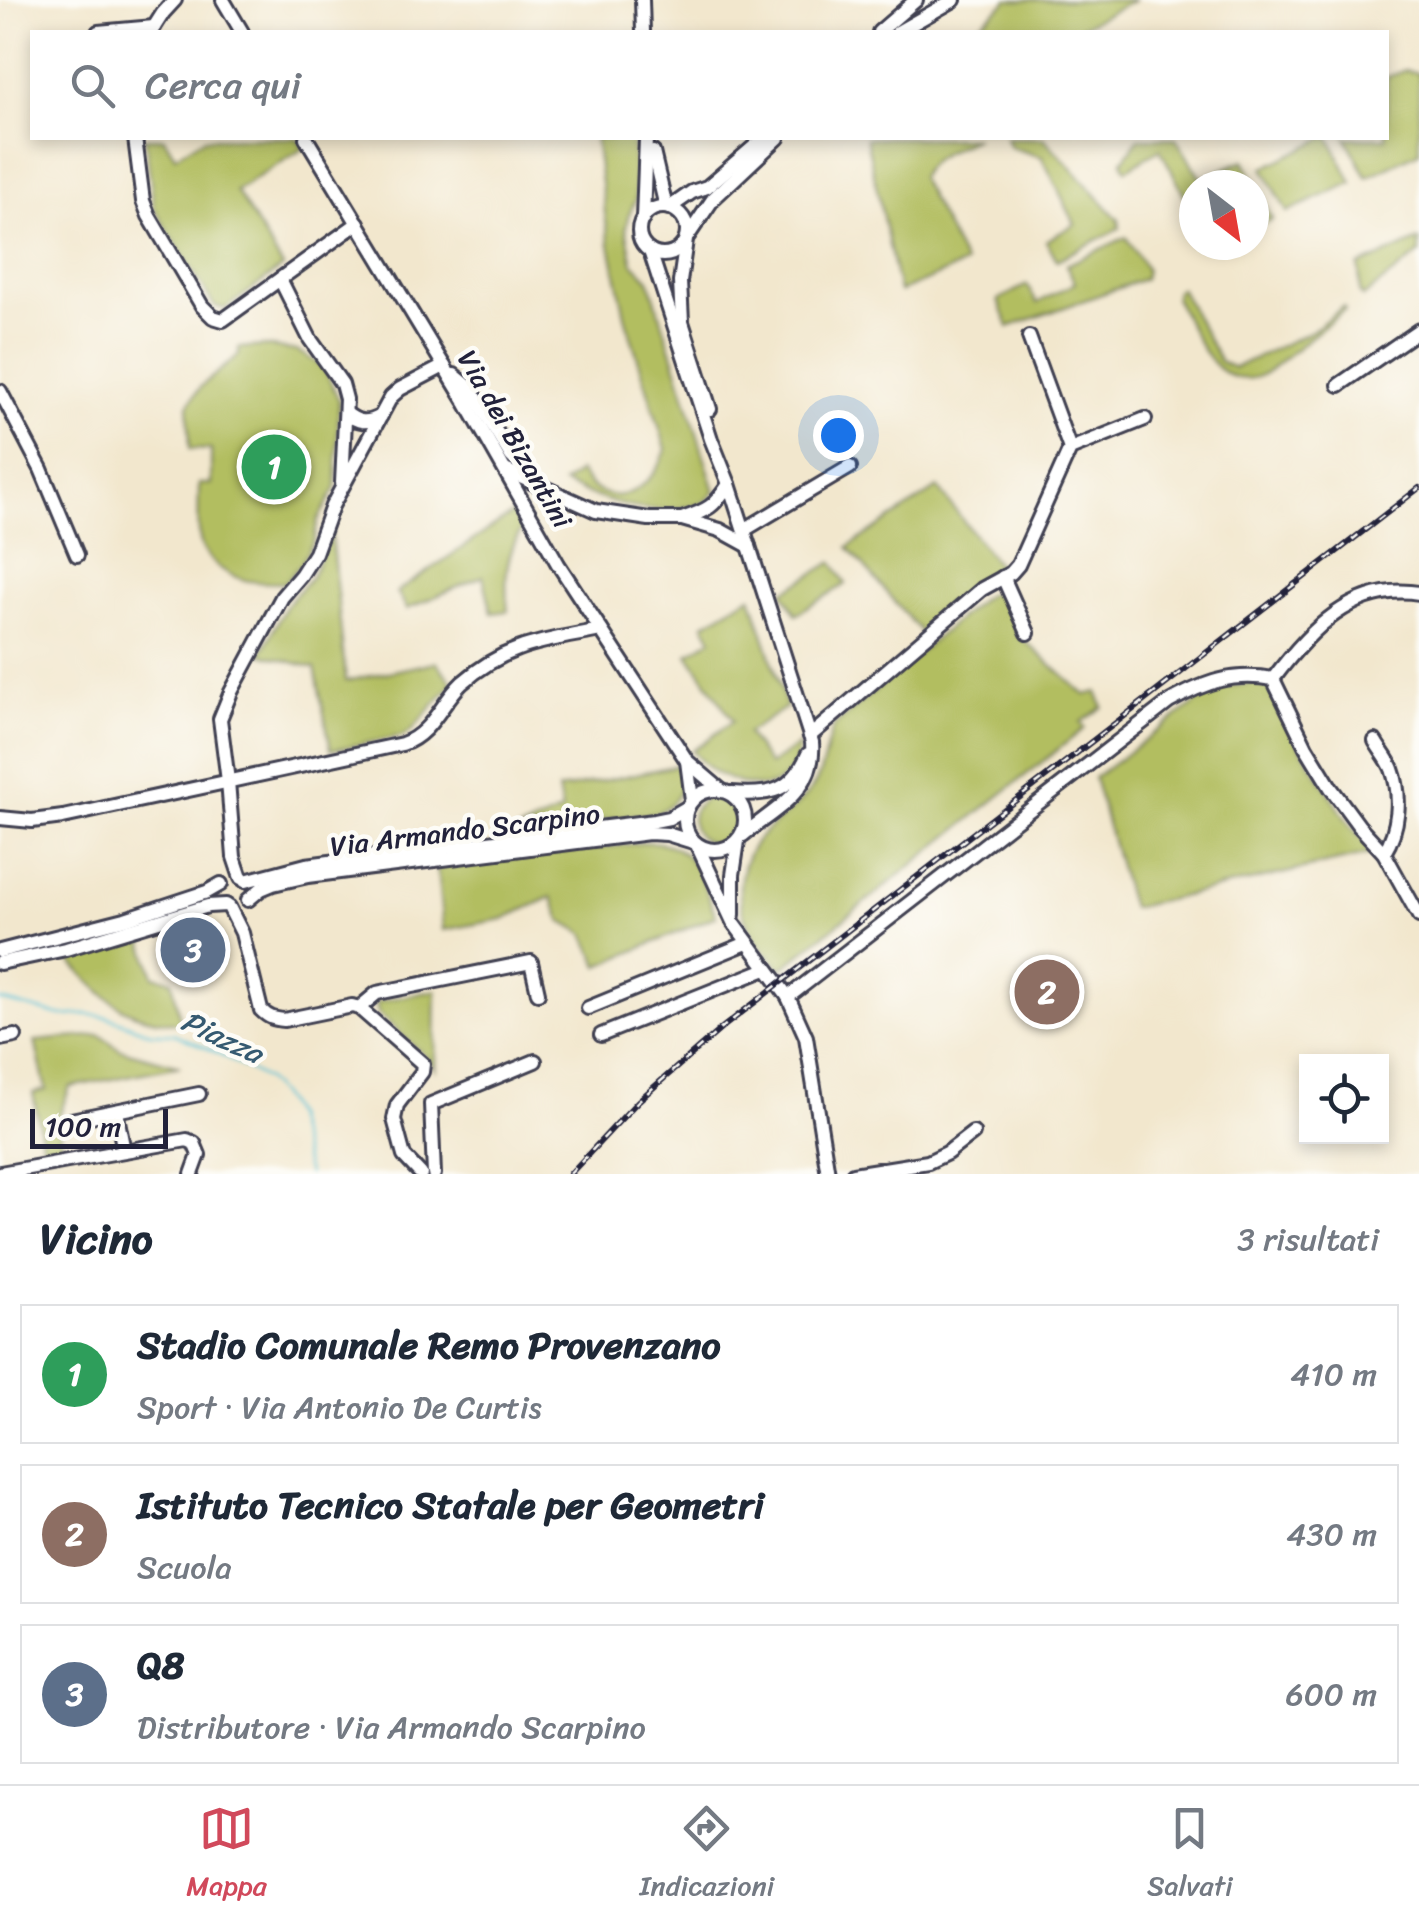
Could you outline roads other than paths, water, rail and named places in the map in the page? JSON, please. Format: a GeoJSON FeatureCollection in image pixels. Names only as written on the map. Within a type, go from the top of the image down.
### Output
{"type":"FeatureCollection","features":[{"type":"Feature","properties":{"kind":"street"},"geometry":{"type":"LineString","coordinates":[[153,30],[165,6],[175,0]]}},
{"type":"Feature","properties":{"kind":"street"},"geometry":{"type":"LineString","coordinates":[[223,0],[241,30]]}},
{"type":"Feature","properties":{"kind":"street"},"geometry":{"type":"LineString","coordinates":[[642,0],[643,30]]}},
{"type":"Feature","properties":{"kind":"street"},"geometry":{"type":"LineString","coordinates":[[918,0],[918,12],[931,15]]}},
{"type":"Feature","properties":{"kind":"street"},"geometry":{"type":"LineString","coordinates":[[881,30],[918,0]]}},
{"type":"Feature","properties":{"kind":"street"},"geometry":{"type":"LineString","coordinates":[[902,30],[954,0]]}},
{"type":"Feature","properties":{"kind":"street"},"geometry":{"type":"LineString","coordinates":[[134,140],[148,216],[202,306],[213,317],[223,320],[358,223]]}},
{"type":"Feature","properties":{"kind":"street","name":"Via dei Bizantini"},"geometry":{"type":"LineString","coordinates":[[307,140],[506,463],[518,496],[558,564],[687,761],[725,792]]}},
{"type":"Feature","properties":{"kind":"street"},"geometry":{"type":"LineString","coordinates":[[648,140],[668,208]]}},
{"type":"Feature","properties":{"kind":"street"},"geometry":{"type":"LineString","coordinates":[[648,140],[641,240],[650,251],[710,439],[730,484]]}},
{"type":"Feature","properties":{"kind":"street"},"geometry":{"type":"LineString","coordinates":[[668,208],[717,180],[762,140]]}},
{"type":"Feature","properties":{"kind":"street"},"geometry":{"type":"LineString","coordinates":[[650,251],[664,255],[682,246],[712,199],[776,140]]}},
{"type":"Feature","properties":{"kind":"street"},"geometry":{"type":"LineString","coordinates":[[659,184],[692,192]]}},
{"type":"Feature","properties":{"kind":"street"},"geometry":{"type":"LineString","coordinates":[[643,219],[653,210],[668,208],[675,210],[687,225],[680,282],[682,322],[811,739],[814,760],[804,783],[793,795],[723,850],[714,851],[695,843]]}},
{"type":"Feature","properties":{"kind":"street"},"geometry":{"type":"LineString","coordinates":[[280,278],[310,340],[342,384],[346,413],[341,492]]}},
{"type":"Feature","properties":{"kind":"street"},"geometry":{"type":"LineString","coordinates":[[1339,386],[1419,330]]}},
{"type":"Feature","properties":{"kind":"street"},"geometry":{"type":"LineString","coordinates":[[1029,337],[1070,449]]}},
{"type":"Feature","properties":{"kind":"street"},"geometry":{"type":"LineString","coordinates":[[236,904],[250,892],[234,857],[220,719],[282,598],[315,553],[332,506],[391,397],[446,368]]}},
{"type":"Feature","properties":{"kind":"street"},"geometry":{"type":"LineString","coordinates":[[0,391],[4,413],[42,469],[77,555]]}},
{"type":"Feature","properties":{"kind":"street"},"geometry":{"type":"LineString","coordinates":[[346,413],[364,422],[381,416]]}},
{"type":"Feature","properties":{"kind":"street"},"geometry":{"type":"LineString","coordinates":[[828,1174],[806,1037],[788,997],[733,922],[685,825],[690,804],[708,790],[758,795],[785,786],[806,760],[811,739],[982,589],[1018,565],[1070,449],[1145,419]]}},
{"type":"Feature","properties":{"kind":"street"},"geometry":{"type":"LineString","coordinates":[[506,463],[541,486],[596,511],[649,519],[682,519],[720,530],[750,546]]}},
{"type":"Feature","properties":{"kind":"street"},"geometry":{"type":"LineString","coordinates":[[744,530],[850,467]]}},
{"type":"Feature","properties":{"kind":"street"},"geometry":{"type":"LineString","coordinates":[[518,496],[526,484],[541,486]]}},
{"type":"Feature","properties":{"kind":"street"},"geometry":{"type":"LineString","coordinates":[[682,519],[717,503],[730,484]]}},
{"type":"Feature","properties":{"kind":"street"},"geometry":{"type":"LineString","coordinates":[[1003,577],[1028,633]]}},
{"type":"Feature","properties":{"kind":"street"},"geometry":{"type":"LineString","coordinates":[[1273,678],[1317,627],[1336,612],[1362,598],[1387,592],[1419,593]]}},
{"type":"Feature","properties":{"kind":"street"},"geometry":{"type":"LineString","coordinates":[[0,818],[32,822],[62,818],[412,741],[462,683],[511,650],[601,630]]}},
{"type":"Feature","properties":{"kind":"street"},"geometry":{"type":"LineString","coordinates":[[788,997],[1169,702],[1230,677],[1273,678]]}},
{"type":"Feature","properties":{"kind":"street"},"geometry":{"type":"LineString","coordinates":[[1273,678],[1331,788],[1384,853],[1419,916]]}},
{"type":"Feature","properties":{"kind":"street"},"geometry":{"type":"LineString","coordinates":[[1375,741],[1392,768],[1398,799],[1395,836],[1384,853]]}},
{"type":"Feature","properties":{"kind":"street","name":"Via dei Bizantini"},"geometry":{"type":"LineString","coordinates":[[687,761],[690,804]]}},
{"type":"Feature","properties":{"kind":"street"},"geometry":{"type":"LineString","coordinates":[[725,792],[743,806],[746,816],[733,875],[733,922]]}},
{"type":"Feature","properties":{"kind":"street","name":"Via Armando Scarpino"},"geometry":{"type":"LineString","coordinates":[[243,880],[306,866],[654,821],[669,818],[690,804]]}},
{"type":"Feature","properties":{"kind":"street","name":"Via Armando Scarpino"},"geometry":{"type":"LineString","coordinates":[[0,964],[208,906],[236,904],[273,884],[308,876],[649,833],[695,843]]}},
{"type":"Feature","properties":{"kind":"street"},"geometry":{"type":"LineString","coordinates":[[234,857],[220,897],[236,904]]}},
{"type":"Feature","properties":{"kind":"street"},"geometry":{"type":"LineString","coordinates":[[0,951],[125,919],[207,892],[230,878],[243,880]]}},
{"type":"Feature","properties":{"kind":"street"},"geometry":{"type":"LineString","coordinates":[[236,904],[262,1010],[267,1016],[284,1020],[352,1006],[359,1008],[423,1064],[422,1072],[397,1105],[394,1119],[404,1156],[421,1174]]}},
{"type":"Feature","properties":{"kind":"street"},"geometry":{"type":"LineString","coordinates":[[588,1008],[747,944]]}},
{"type":"Feature","properties":{"kind":"street"},"geometry":{"type":"LineString","coordinates":[[359,1008],[376,994],[531,962],[538,993]]}},
{"type":"Feature","properties":{"kind":"street"},"geometry":{"type":"LineString","coordinates":[[601,1035],[766,969]]}},
{"type":"Feature","properties":{"kind":"street"},"geometry":{"type":"LineString","coordinates":[[0,1039],[15,1036]]}},
{"type":"Feature","properties":{"kind":"street"},"geometry":{"type":"LineString","coordinates":[[434,1174],[431,1104],[535,1062]]}},
{"type":"Feature","properties":{"kind":"street"},"geometry":{"type":"LineString","coordinates":[[71,1120],[199,1094]]}},
{"type":"Feature","properties":{"kind":"street"},"geometry":{"type":"LineString","coordinates":[[116,1111],[124,1152]]}},
{"type":"Feature","properties":{"kind":"street"},"geometry":{"type":"LineString","coordinates":[[853,1174],[928,1162],[947,1153],[973,1132]]}},
{"type":"Feature","properties":{"kind":"street"},"geometry":{"type":"LineString","coordinates":[[3,1174],[187,1140],[194,1143],[199,1155],[192,1174]]}},
{"type":"Feature","properties":{"kind":"waterway","name":"Piazza"},"geometry":{"type":"LineString","coordinates":[[0,1000],[62,1016],[108,1017],[151,1033],[175,1034],[265,1079],[293,1116],[308,1174]]}},
{"type":"Feature","properties":{"kind":"railway"},"geometry":{"type":"LineString","coordinates":[[570,1174],[638,1101],[723,1027],[1419,488]]}},
{"type":"Feature","properties":{"kind":"place","name":"Stadio Comunale Remo Provenzano"},"geometry":{"type":"Point","coordinates":[274,467]}},
{"type":"Feature","properties":{"kind":"place","name":"Q8"},"geometry":{"type":"Point","coordinates":[193,950]}},
{"type":"Feature","properties":{"kind":"place","name":"Istituto Tecnico Statale per Geometri"},"geometry":{"type":"Point","coordinates":[1047,992]}}]}
